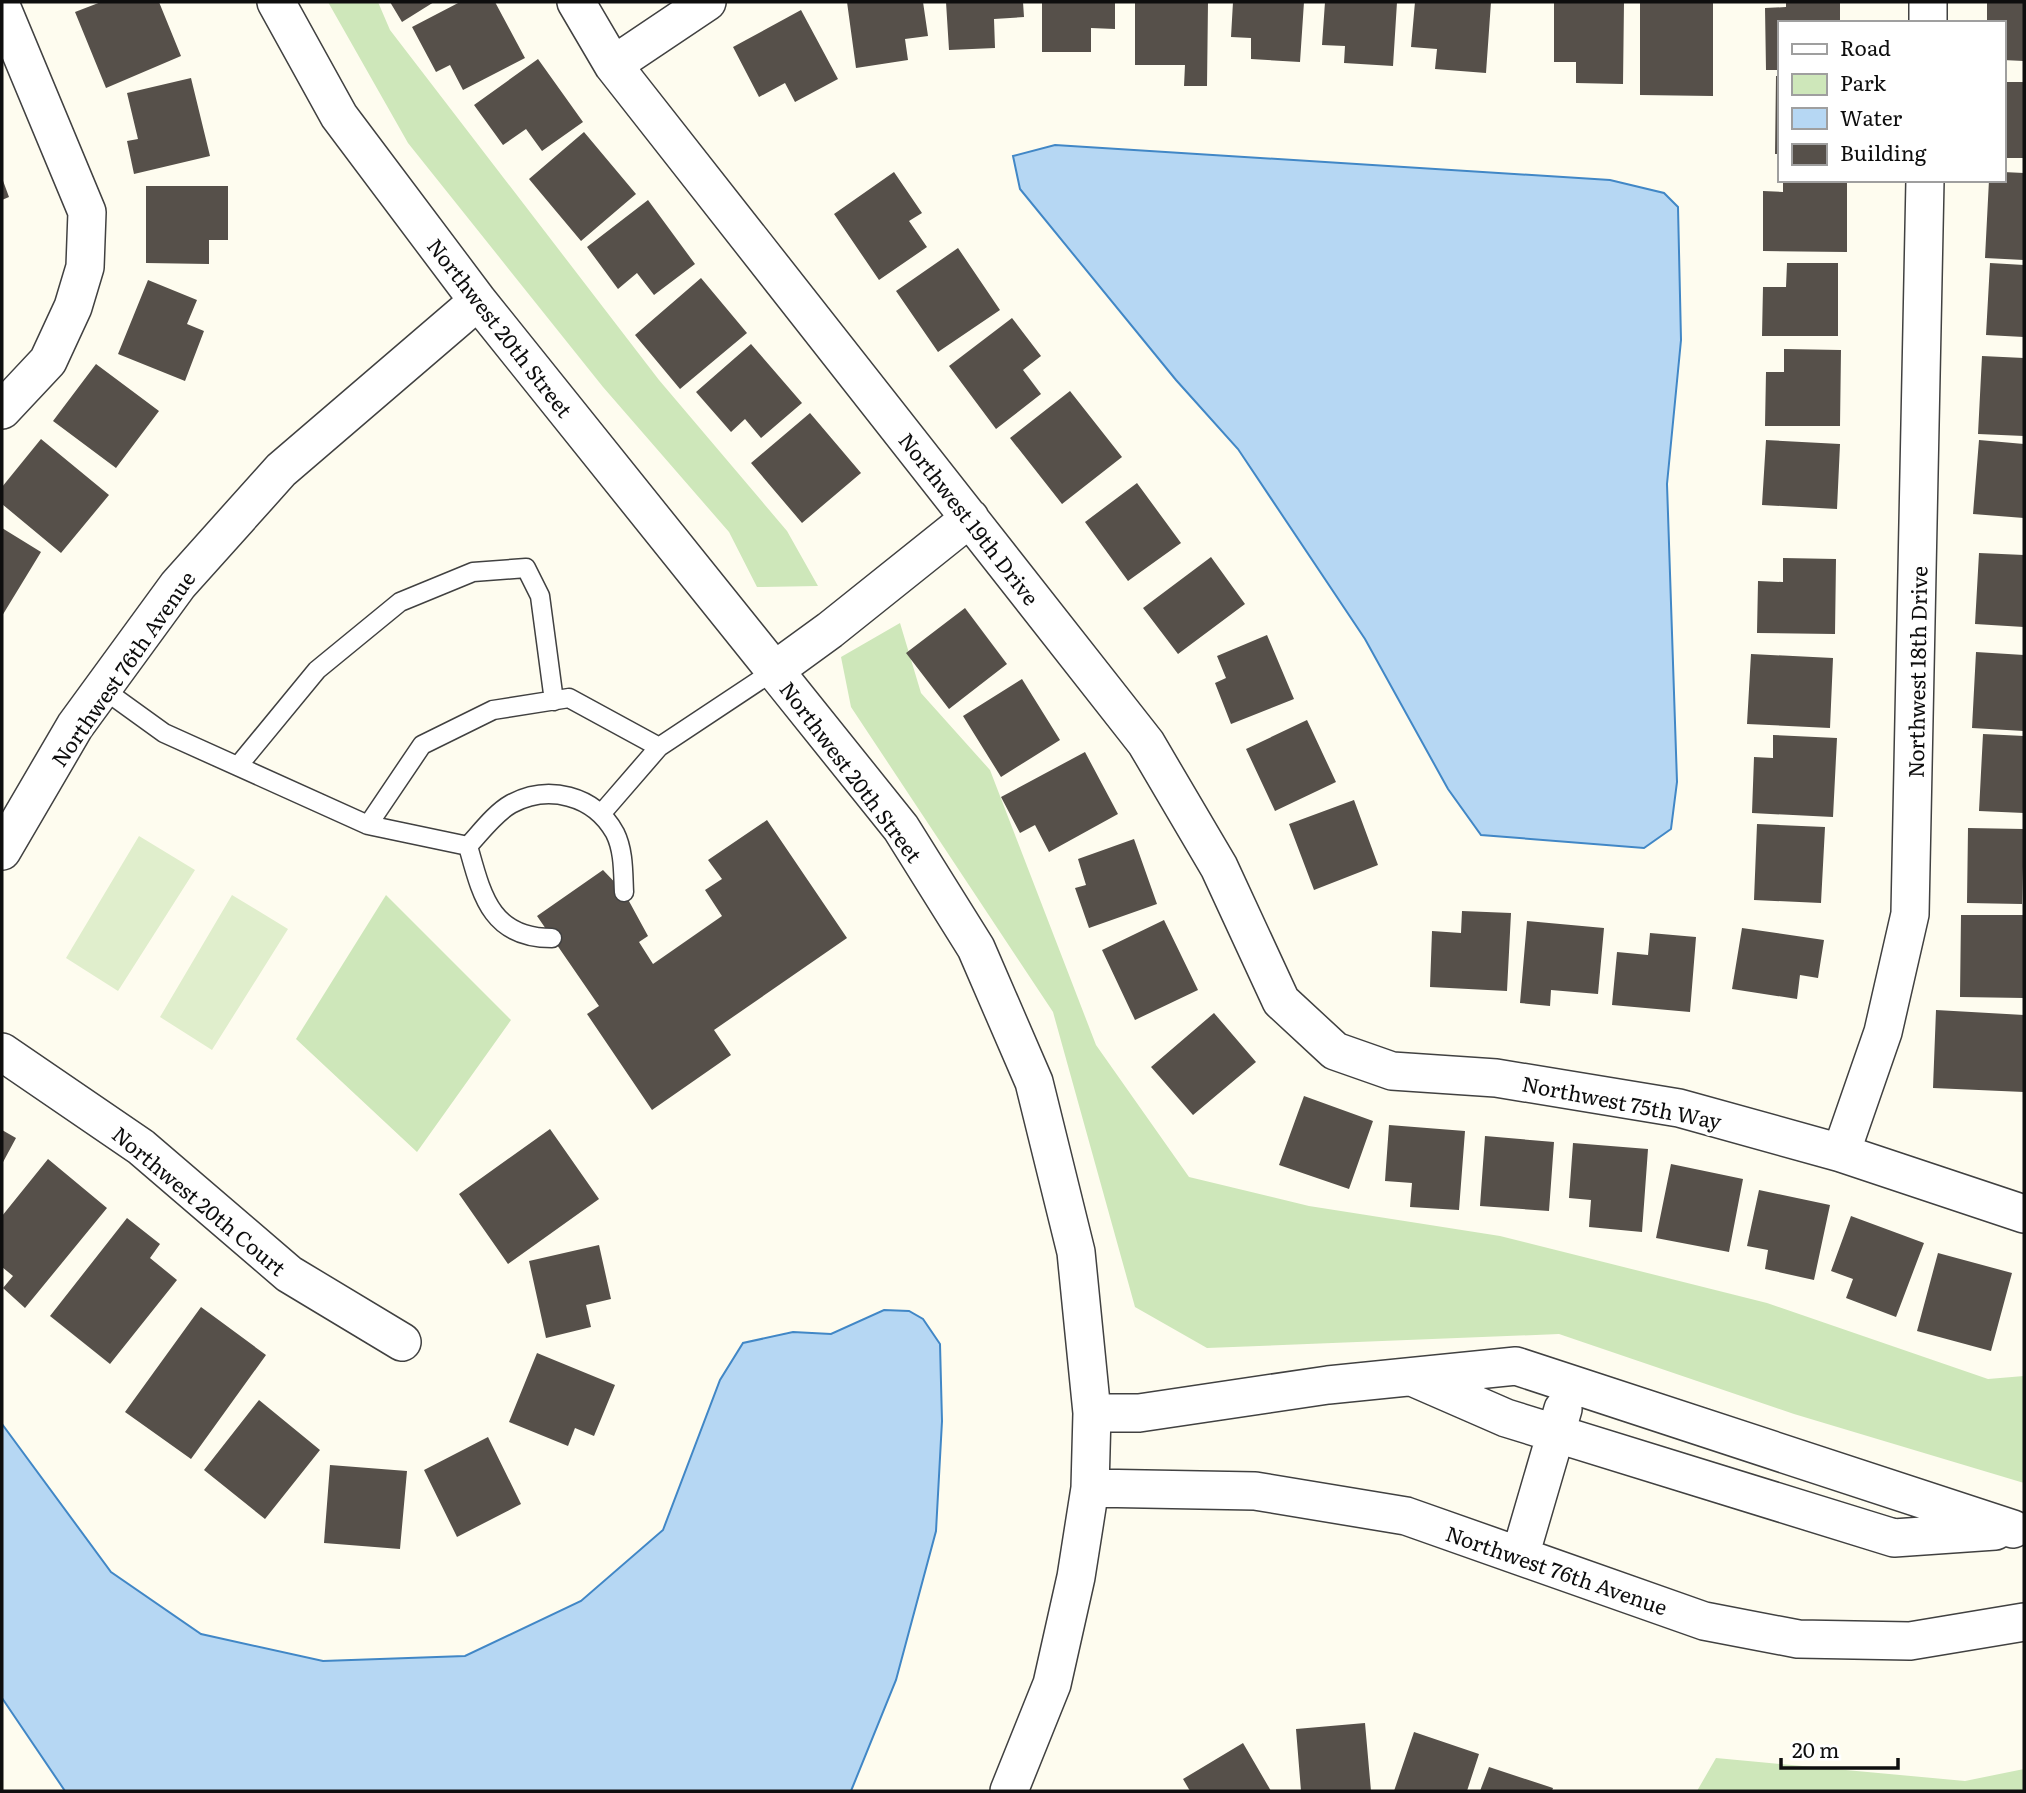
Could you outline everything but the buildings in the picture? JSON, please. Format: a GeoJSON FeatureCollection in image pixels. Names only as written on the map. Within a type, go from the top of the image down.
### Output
{"type":"FeatureCollection","features":[{"type":"Feature","properties":{"kind":"street","name":"Northwest 20th Street"},"geometry":{"type":"LineString","coordinates":[[276,2],[339,116],[478,301],[901,828],[976,948],[1034,1082],[1076,1252],[1092,1413],[1090,1488],[1076,1577],[1052,1684],[1009,1791]]}},
{"type":"Feature","properties":{"kind":"street","name":"Northwest 19th Drive"},"geometry":{"type":"LineString","coordinates":[[576,2],[613,65],[1146,743],[1219,867],[1281,1001],[1335,1051]]}},
{"type":"Feature","properties":{"kind":"street"},"geometry":{"type":"LineString","coordinates":[[613,65],[707,2]]}},
{"type":"Feature","properties":{"kind":"street"},"geometry":{"type":"LineString","coordinates":[[1928,2],[1928,21]]}},
{"type":"Feature","properties":{"kind":"street"},"geometry":{"type":"LineString","coordinates":[[2,8],[87,212],[85,267],[73,307],[48,361],[2,410]]}},
{"type":"Feature","properties":{"kind":"street","name":"Northwest 18th Drive"},"geometry":{"type":"LineString","coordinates":[[1841,1153],[1883,1032],[1910,914],[1925,182]]}},
{"type":"Feature","properties":{"kind":"street","name":"Northwest 76th Avenue"},"geometry":{"type":"LineString","coordinates":[[2,851],[75,726],[178,585],[281,470],[478,301]]}},
{"type":"Feature","properties":{"kind":"street"},"geometry":{"type":"LineString","coordinates":[[775,670],[830,630],[970,518]]}},
{"type":"Feature","properties":{"kind":"street","name":"Northwest 75th Way"},"geometry":{"type":"LineString","coordinates":[[1335,1051],[1392,1071],[1496,1078],[1679,1108],[1841,1153],[2024,1214]]}},
{"type":"Feature","properties":{"kind":"street","name":"Northwest 20th Court"},"geometry":{"type":"LineString","coordinates":[[2,1052],[141,1147],[289,1274],[402,1342]]}},
{"type":"Feature","properties":{"kind":"street"},"geometry":{"type":"LineString","coordinates":[[1092,1413],[1139,1413],[1328,1385],[1516,1366],[2018,1530]]}},
{"type":"Feature","properties":{"kind":"street"},"geometry":{"type":"LineString","coordinates":[[1411,1377],[1506,1418],[1894,1538],[2018,1530]]}},
{"type":"Feature","properties":{"kind":"street"},"geometry":{"type":"LineString","coordinates":[[1520,1556],[1571,1383]]}},
{"type":"Feature","properties":{"kind":"street","name":"Northwest 76th Avenue"},"geometry":{"type":"LineString","coordinates":[[1090,1488],[1255,1491],[1406,1516],[1704,1621],[1798,1639],[1910,1641],[2024,1622]]}},
{"type":"Feature","properties":{"kind":"lane"},"geometry":{"type":"LineString","coordinates":[[238,766],[327,661],[400,602],[472,572],[526,568],[540,596],[554,701]]}},
{"type":"Feature","properties":{"kind":"lane"},"geometry":{"type":"LineString","coordinates":[[601,814],[659,747],[775,670]]}},
{"type":"Feature","properties":{"kind":"lane"},"geometry":{"type":"LineString","coordinates":[[103,689],[164,733],[368,825],[468,846]]}},
{"type":"Feature","properties":{"kind":"lane"},"geometry":{"type":"LineString","coordinates":[[368,825],[422,744],[493,710],[569,698],[659,747]]}},
{"type":"Feature","properties":{"kind":"lane"},"geometry":{"type":"LineString","coordinates":[[468,846],[509,805],[531,795],[556,793],[580,800],[601,814],[615,834],[622,858],[624,892]]}},
{"type":"Feature","properties":{"kind":"lane"},"geometry":{"type":"LineString","coordinates":[[468,846],[480,891],[491,912],[509,928],[530,938],[552,938]]}},
{"type":"Feature","properties":{"kind":"green space"},"geometry":{"type":"Polygon","coordinates":[[[328,2],[378,2],[390,30],[659,380],[787,531],[818,586],[757,587],[729,532],[603,387],[408,143],[328,2]]]}},
{"type":"Feature","properties":{"kind":"green space"},"geometry":{"type":"Polygon","coordinates":[[[900,623],[921,693],[990,770],[1096,1045],[1189,1177],[1309,1206],[1500,1236],[1767,1303],[1988,1379],[2024,1376],[2024,1483],[1794,1414],[1559,1334],[1207,1348],[1135,1307],[1053,1012],[851,707],[841,657],[900,623]]]}},
{"type":"Feature","properties":{"kind":"green space"},"geometry":{"type":"Polygon","coordinates":[[[139,836],[195,870],[118,991],[66,958],[139,836]]]}},
{"type":"Feature","properties":{"kind":"green space"},"geometry":{"type":"Polygon","coordinates":[[[232,895],[288,929],[212,1050],[160,1017],[232,895]]]}},
{"type":"Feature","properties":{"kind":"green space"},"geometry":{"type":"Polygon","coordinates":[[[386,895],[511,1020],[417,1152],[296,1039],[386,895]]]}},
{"type":"Feature","properties":{"kind":"green space"},"geometry":{"type":"Polygon","coordinates":[[[1716,1758],[1965,1781],[2024,1769],[2024,1791],[1697,1791],[1716,1758]]]}},
{"type":"Feature","properties":{"kind":"water"},"geometry":{"type":"Polygon","coordinates":[[[1055,145],[1610,180],[1664,193],[1678,207],[1681,340],[1667,484],[1677,782],[1671,829],[1644,848],[1481,835],[1448,789],[1365,639],[1238,449],[1176,380],[1020,189],[1013,156],[1055,145]]]}},
{"type":"Feature","properties":{"kind":"water"},"geometry":{"type":"Polygon","coordinates":[[[884,1310],[909,1311],[923,1319],[940,1344],[942,1421],[936,1531],[896,1680],[851,1791],[65,1791],[2,1698],[2,1424],[111,1572],[201,1634],[323,1661],[465,1656],[581,1601],[663,1530],[720,1380],[743,1343],[793,1332],[831,1334],[884,1310]]]}}]}
